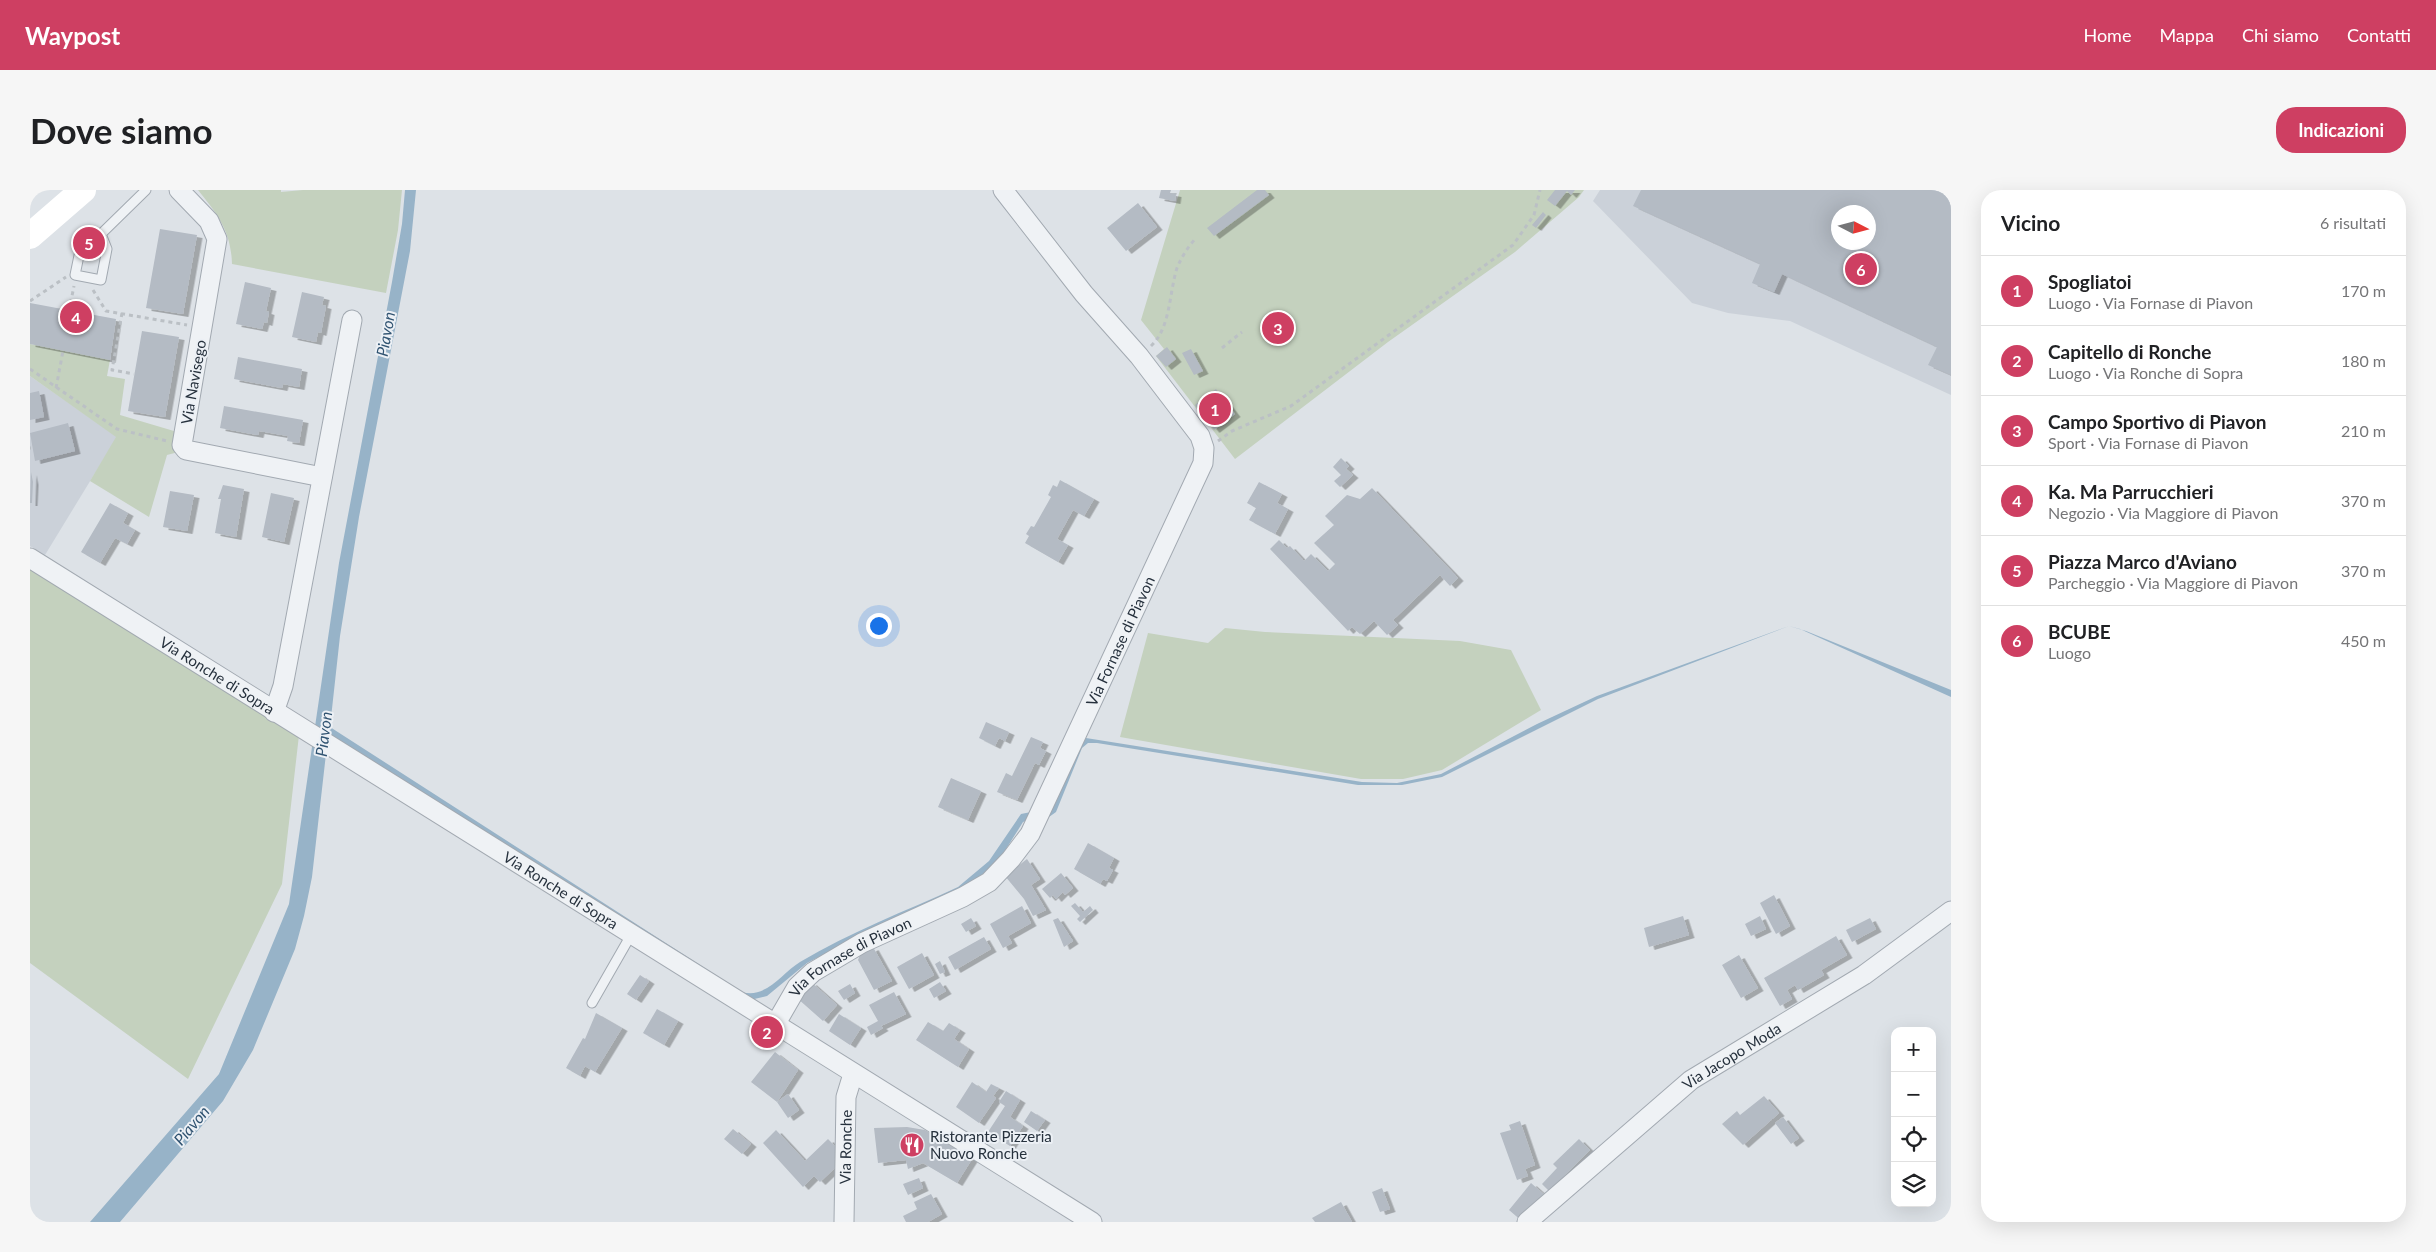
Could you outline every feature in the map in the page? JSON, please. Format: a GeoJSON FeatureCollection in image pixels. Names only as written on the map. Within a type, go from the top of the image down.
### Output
{"type":"FeatureCollection","features":[{"type":"Feature","properties":{"kind":"main road"},"geometry":{"type":"LineString","coordinates":[[30,236],[83,190]]}},
{"type":"Feature","properties":{"kind":"street","name":"Via Navisego"},"geometry":{"type":"LineString","coordinates":[[179,190],[209,222],[217,239],[182,445],[186,450],[322,477]]}},
{"type":"Feature","properties":{"kind":"street"},"geometry":{"type":"LineString","coordinates":[[1003,190],[1084,294],[1139,356],[1204,443]]}},
{"type":"Feature","properties":{"kind":"street"},"geometry":{"type":"LineString","coordinates":[[274,712],[282,686],[352,320]]}},
{"type":"Feature","properties":{"kind":"street","name":"Via Fornase di Piavon"},"geometry":{"type":"LineString","coordinates":[[775,1025],[797,987],[813,972],[862,943],[963,897],[988,882],[1011,859],[1030,834],[1203,463],[1204,443]]}},
{"type":"Feature","properties":{"kind":"street","name":"Via Ronche di Sopra"},"geometry":{"type":"LineString","coordinates":[[30,558],[1092,1222]]}},
{"type":"Feature","properties":{"kind":"street","name":"Via Jacopo Moda"},"geometry":{"type":"LineString","coordinates":[[1527,1222],[1691,1080],[1864,975],[1951,911]]}},
{"type":"Feature","properties":{"kind":"street","name":"Via Ronche"},"geometry":{"type":"LineString","coordinates":[[844,1222],[846,1097],[853,1074]]}},
{"type":"Feature","properties":{"kind":"lane"},"geometry":{"type":"LineString","coordinates":[[101,234],[107,249],[101,280],[79,274],[82,241],[101,234],[146,190]]}},
{"type":"Feature","properties":{"kind":"lane"},"geometry":{"type":"LineString","coordinates":[[592,1003],[631,935]]}},
{"type":"Feature","properties":{"kind":"path"},"geometry":{"type":"LineString","coordinates":[[1204,443],[1217,442],[1232,431],[1291,406],[1513,245],[1534,215],[1540,190]]}},
{"type":"Feature","properties":{"kind":"path"},"geometry":{"type":"LineString","coordinates":[[1139,356],[1160,335],[1177,270],[1187,249],[1196,238]]}},
{"type":"Feature","properties":{"kind":"path"},"geometry":{"type":"LineString","coordinates":[[79,274],[106,311],[202,328]]}},
{"type":"Feature","properties":{"kind":"path"},"geometry":{"type":"LineString","coordinates":[[30,301],[79,274]]}},
{"type":"Feature","properties":{"kind":"path"},"geometry":{"type":"LineString","coordinates":[[70,311],[79,274]]}},
{"type":"Feature","properties":{"kind":"path"},"geometry":{"type":"LineString","coordinates":[[122,313],[112,370],[134,374]]}},
{"type":"Feature","properties":{"kind":"path"},"geometry":{"type":"LineString","coordinates":[[1222,348],[1242,332]]}},
{"type":"Feature","properties":{"kind":"path"},"geometry":{"type":"LineString","coordinates":[[56,388],[63,351]]}},
{"type":"Feature","properties":{"kind":"path"},"geometry":{"type":"LineString","coordinates":[[30,369],[117,429],[182,445]]}},
{"type":"Feature","properties":{"kind":"shaded area"},"geometry":{"type":"Polygon","coordinates":[[[1600,190],[1951,190],[1951,395],[1790,321],[1728,313],[1692,303],[1593,201],[1600,190]]]}},
{"type":"Feature","properties":{"kind":"shaded area"},"geometry":{"type":"Polygon","coordinates":[[[30,376],[117,437],[45,555],[30,546],[30,376]]]}},
{"type":"Feature","properties":{"kind":"green space"},"geometry":{"type":"Polygon","coordinates":[[[198,190],[281,190],[281,192],[303,190],[402,190],[398,230],[386,293],[232,264],[229,242],[222,224],[212,207],[198,190]]]}},
{"type":"Feature","properties":{"kind":"green space"},"geometry":{"type":"Polygon","coordinates":[[[1180,190],[1584,190],[1579,197],[1515,252],[1388,342],[1235,459],[1156,356],[1164,349],[1141,320],[1180,190]]]}},
{"type":"Feature","properties":{"kind":"green space"},"geometry":{"type":"Polygon","coordinates":[[[30,344],[110,360],[107,376],[125,379],[120,415],[184,434],[186,450],[167,455],[149,517],[90,481],[116,437],[30,376],[30,344]]]}},
{"type":"Feature","properties":{"kind":"green space"},"geometry":{"type":"Polygon","coordinates":[[[30,560],[299,735],[282,884],[188,1079],[30,963],[30,560]]]}},
{"type":"Feature","properties":{"kind":"green space"},"geometry":{"type":"Polygon","coordinates":[[[1225,628],[1265,632],[1460,641],[1511,650],[1541,710],[1442,770],[1403,779],[1361,779],[1120,737],[1148,633],[1208,643],[1225,628]]]}},
{"type":"Feature","properties":{"kind":"water","name":"Piavon"},"geometry":{"type":"Polygon","coordinates":[[[405,190],[416,190],[410,251],[359,517],[340,636],[330,727],[742,992],[759,992],[773,984],[800,962],[819,951],[858,931],[958,887],[989,861],[1021,814],[1041,810],[1082,740],[1086,738],[1362,782],[1397,783],[1441,774],[1537,724],[1597,696],[1789,626],[1598,699],[1442,777],[1402,785],[1358,785],[1088,743],[1082,748],[1056,812],[1049,817],[1030,819],[1023,822],[1001,857],[977,882],[807,963],[767,996],[750,1000],[327,745],[312,877],[304,916],[295,949],[253,1050],[223,1101],[120,1222],[90,1222],[219,1074],[289,904],[339,563],[392,282],[402,224],[405,190]]]}},
{"type":"Feature","properties":{"kind":"water"},"geometry":{"type":"Polygon","coordinates":[[[1802,630],[1951,690],[1951,697],[1802,630]]]}},
{"type":"Feature","properties":{"kind":"building"},"geometry":{"type":"Polygon","coordinates":[[[1161,190],[1171,190],[1170,193],[1176,194],[1175,201],[1159,198],[1161,190]]]}},
{"type":"Feature","properties":{"kind":"building"},"geometry":{"type":"Polygon","coordinates":[[[1257,190],[1265,190],[1269,195],[1214,236],[1207,228],[1257,190]]]}},
{"type":"Feature","properties":{"kind":"building"},"geometry":{"type":"Polygon","coordinates":[[[1555,190],[1575,190],[1571,195],[1567,191],[1555,206],[1547,200],[1555,190]]]}},
{"type":"Feature","properties":{"kind":"building"},"geometry":{"type":"Polygon","coordinates":[[[1641,190],[1951,190],[1951,375],[1928,365],[1937,347],[1782,274],[1774,292],[1752,283],[1760,264],[1633,206],[1641,190]]]}},
{"type":"Feature","properties":{"kind":"building"},"geometry":{"type":"Polygon","coordinates":[[[1138,203],[1157,227],[1126,251],[1107,228],[1138,203]]]}},
{"type":"Feature","properties":{"kind":"building"},"geometry":{"type":"Polygon","coordinates":[[[1543,212],[1546,215],[1536,228],[1532,225],[1543,212]]]}},
{"type":"Feature","properties":{"kind":"building"},"geometry":{"type":"Polygon","coordinates":[[[160,229],[197,235],[183,314],[146,308],[160,229]]]}},
{"type":"Feature","properties":{"kind":"building"},"geometry":{"type":"Polygon","coordinates":[[[245,282],[271,288],[266,311],[269,312],[267,323],[264,322],[262,329],[236,324],[245,282]]]}},
{"type":"Feature","properties":{"kind":"building"},"geometry":{"type":"Polygon","coordinates":[[[302,292],[324,297],[322,305],[326,306],[321,333],[318,332],[316,342],[292,337],[302,292]]]}},
{"type":"Feature","properties":{"kind":"building"},"geometry":{"type":"Polygon","coordinates":[[[30,303],[116,319],[110,360],[30,344],[30,303]]]}},
{"type":"Feature","properties":{"kind":"building"},"geometry":{"type":"Polygon","coordinates":[[[142,331],[179,337],[165,417],[128,411],[142,331]]]}},
{"type":"Feature","properties":{"kind":"building"},"geometry":{"type":"Polygon","coordinates":[[[1167,347],[1176,359],[1166,367],[1156,356],[1167,347]]]}},
{"type":"Feature","properties":{"kind":"building"},"geometry":{"type":"Polygon","coordinates":[[[1191,349],[1203,371],[1194,375],[1182,353],[1191,349]]]}},
{"type":"Feature","properties":{"kind":"building"},"geometry":{"type":"Polygon","coordinates":[[[238,357],[302,369],[299,387],[283,384],[282,388],[234,379],[238,357]]]}},
{"type":"Feature","properties":{"kind":"building"},"geometry":{"type":"Polygon","coordinates":[[[1216,389],[1235,414],[1214,430],[1195,405],[1216,389]]]}},
{"type":"Feature","properties":{"kind":"building"},"geometry":{"type":"Polygon","coordinates":[[[39,391],[44,417],[30,420],[30,393],[39,391]]]}},
{"type":"Feature","properties":{"kind":"building"},"geometry":{"type":"Polygon","coordinates":[[[224,406],[303,420],[299,443],[287,441],[288,436],[259,431],[258,435],[220,428],[224,406]]]}},
{"type":"Feature","properties":{"kind":"building"},"geometry":{"type":"Polygon","coordinates":[[[68,423],[75,451],[35,461],[30,433],[68,423]]]}},
{"type":"Feature","properties":{"kind":"building"},"geometry":{"type":"Polygon","coordinates":[[[1341,458],[1349,466],[1346,469],[1353,475],[1340,487],[1334,481],[1341,475],[1333,467],[1341,458]]]}},
{"type":"Feature","properties":{"kind":"building"},"geometry":{"type":"Polygon","coordinates":[[[31,472],[33,482],[32,503],[30,503],[31,472]]]}},
{"type":"Feature","properties":{"kind":"building"},"geometry":{"type":"Polygon","coordinates":[[[1060,480],[1094,499],[1084,516],[1073,510],[1057,539],[1068,545],[1058,562],[1025,543],[1029,536],[1026,534],[1031,526],[1034,527],[1051,497],[1048,495],[1053,485],[1057,487],[1060,480]]]}},
{"type":"Feature","properties":{"kind":"building"},"geometry":{"type":"Polygon","coordinates":[[[1259,482],[1282,494],[1277,503],[1288,509],[1275,534],[1249,520],[1256,508],[1247,503],[1259,482]]]}},
{"type":"Feature","properties":{"kind":"building"},"geometry":{"type":"Polygon","coordinates":[[[223,485],[244,489],[236,537],[215,533],[221,499],[218,499],[223,485]]]}},
{"type":"Feature","properties":{"kind":"building"},"geometry":{"type":"Polygon","coordinates":[[[1372,488],[1458,578],[1450,586],[1440,575],[1393,620],[1398,625],[1387,635],[1374,621],[1360,634],[1352,627],[1348,631],[1270,549],[1279,540],[1287,548],[1290,546],[1304,561],[1311,554],[1328,571],[1335,564],[1314,543],[1334,525],[1325,516],[1347,495],[1360,499],[1372,488]]]}},
{"type":"Feature","properties":{"kind":"building"},"geometry":{"type":"Polygon","coordinates":[[[170,491],[194,495],[187,531],[163,527],[170,491]]]}},
{"type":"Feature","properties":{"kind":"building"},"geometry":{"type":"Polygon","coordinates":[[[271,493],[294,498],[284,542],[262,537],[271,493]]]}},
{"type":"Feature","properties":{"kind":"building"},"geometry":{"type":"Polygon","coordinates":[[[110,503],[128,513],[123,523],[135,530],[127,544],[115,538],[100,563],[81,552],[110,503]]]}},
{"type":"Feature","properties":{"kind":"building"},"geometry":{"type":"Polygon","coordinates":[[[986,722],[1009,732],[1005,741],[999,738],[995,746],[979,738],[986,722]]]}},
{"type":"Feature","properties":{"kind":"building"},"geometry":{"type":"Polygon","coordinates":[[[1031,737],[1043,742],[1040,748],[1046,751],[1039,765],[1035,763],[1017,800],[997,792],[1006,773],[1012,776],[1031,737]]]}},
{"type":"Feature","properties":{"kind":"building"},"geometry":{"type":"Polygon","coordinates":[[[951,778],[981,791],[968,820],[938,807],[951,778]]]}},
{"type":"Feature","properties":{"kind":"building"},"geometry":{"type":"Polygon","coordinates":[[[1088,843],[1114,858],[1109,868],[1113,870],[1107,881],[1103,879],[1100,884],[1074,869],[1088,843]]]}},
{"type":"Feature","properties":{"kind":"building"},"geometry":{"type":"Polygon","coordinates":[[[1027,859],[1040,879],[1031,885],[1046,910],[1033,916],[1024,899],[1005,876],[1027,859]]]}},
{"type":"Feature","properties":{"kind":"building"},"geometry":{"type":"Polygon","coordinates":[[[1061,873],[1073,888],[1065,895],[1063,892],[1056,899],[1053,895],[1050,898],[1042,889],[1061,873]]]}},
{"type":"Feature","properties":{"kind":"building"},"geometry":{"type":"Polygon","coordinates":[[[1774,895],[1790,926],[1776,934],[1760,903],[1774,895]]]}},
{"type":"Feature","properties":{"kind":"building"},"geometry":{"type":"Polygon","coordinates":[[[1075,903],[1083,912],[1090,906],[1093,910],[1080,922],[1077,919],[1080,916],[1071,906],[1075,903]]]}},
{"type":"Feature","properties":{"kind":"building"},"geometry":{"type":"Polygon","coordinates":[[[1022,906],[1031,923],[1008,936],[1012,943],[1003,948],[990,924],[1022,906]]]}},
{"type":"Feature","properties":{"kind":"building"},"geometry":{"type":"Polygon","coordinates":[[[1683,916],[1689,935],[1649,947],[1644,928],[1683,916]]]}},
{"type":"Feature","properties":{"kind":"building"},"geometry":{"type":"Polygon","coordinates":[[[1760,916],[1766,929],[1751,936],[1745,924],[1760,916]]]}},
{"type":"Feature","properties":{"kind":"building"},"geometry":{"type":"Polygon","coordinates":[[[971,918],[976,926],[966,932],[961,924],[971,918]]]}},
{"type":"Feature","properties":{"kind":"building"},"geometry":{"type":"Polygon","coordinates":[[[1058,918],[1073,941],[1064,947],[1053,920],[1058,918]]]}},
{"type":"Feature","properties":{"kind":"building"},"geometry":{"type":"Polygon","coordinates":[[[1870,918],[1876,929],[1852,942],[1846,930],[1870,918]]]}},
{"type":"Feature","properties":{"kind":"building"},"geometry":{"type":"Polygon","coordinates":[[[1836,936],[1847,955],[1821,970],[1824,975],[1798,990],[1795,985],[1787,990],[1792,999],[1780,1006],[1764,978],[1836,936]]]}},
{"type":"Feature","properties":{"kind":"building"},"geometry":{"type":"Polygon","coordinates":[[[984,937],[991,949],[955,970],[948,957],[984,937]]]}},
{"type":"Feature","properties":{"kind":"building"},"geometry":{"type":"Polygon","coordinates":[[[873,947],[892,981],[874,990],[858,960],[860,955],[873,947]]]}},
{"type":"Feature","properties":{"kind":"building"},"geometry":{"type":"Polygon","coordinates":[[[922,953],[934,975],[909,989],[897,967],[922,953]]]}},
{"type":"Feature","properties":{"kind":"building"},"geometry":{"type":"Polygon","coordinates":[[[1739,955],[1758,988],[1741,998],[1722,965],[1739,955]]]}},
{"type":"Feature","properties":{"kind":"building"},"geometry":{"type":"Polygon","coordinates":[[[940,961],[945,972],[940,974],[935,964],[940,961]]]}},
{"type":"Feature","properties":{"kind":"building"},"geometry":{"type":"Polygon","coordinates":[[[640,975],[649,981],[636,1000],[627,994],[640,975]]]}},
{"type":"Feature","properties":{"kind":"building"},"geometry":{"type":"Polygon","coordinates":[[[811,982],[837,1005],[823,1021],[797,998],[811,982]]]}},
{"type":"Feature","properties":{"kind":"building"},"geometry":{"type":"Polygon","coordinates":[[[940,982],[946,991],[934,998],[929,989],[940,982]]]}},
{"type":"Feature","properties":{"kind":"building"},"geometry":{"type":"Polygon","coordinates":[[[850,984],[855,993],[844,1000],[838,991],[850,984]]]}},
{"type":"Feature","properties":{"kind":"building"},"geometry":{"type":"Polygon","coordinates":[[[894,992],[906,1014],[881,1026],[883,1028],[871,1035],[867,1027],[878,1021],[869,1005],[894,992]]]}},
{"type":"Feature","properties":{"kind":"building"},"geometry":{"type":"Polygon","coordinates":[[[657,1009],[678,1021],[664,1045],[643,1033],[657,1009]]]}},
{"type":"Feature","properties":{"kind":"building"},"geometry":{"type":"Polygon","coordinates":[[[596,1013],[622,1028],[595,1072],[585,1066],[580,1076],[566,1068],[583,1038],[585,1039],[596,1013]]]}},
{"type":"Feature","properties":{"kind":"building"},"geometry":{"type":"Polygon","coordinates":[[[839,1014],[861,1028],[850,1045],[829,1031],[839,1014]]]}},
{"type":"Feature","properties":{"kind":"building"},"geometry":{"type":"Polygon","coordinates":[[[928,1022],[943,1031],[949,1023],[960,1030],[954,1039],[969,1049],[958,1067],[916,1040],[928,1022]]]}},
{"type":"Feature","properties":{"kind":"building"},"geometry":{"type":"Polygon","coordinates":[[[764,1025],[774,1031],[769,1039],[759,1033],[764,1025]]]}},
{"type":"Feature","properties":{"kind":"building"},"geometry":{"type":"Polygon","coordinates":[[[775,1052],[798,1070],[777,1102],[751,1082],[775,1052]]]}},
{"type":"Feature","properties":{"kind":"building"},"geometry":{"type":"Polygon","coordinates":[[[972,1082],[986,1092],[991,1084],[999,1088],[993,1096],[996,1098],[979,1123],[956,1107],[972,1082]]]}},
{"type":"Feature","properties":{"kind":"building"},"geometry":{"type":"Polygon","coordinates":[[[1006,1091],[1020,1100],[1010,1117],[1023,1126],[1010,1146],[988,1132],[1005,1106],[999,1102],[1006,1091]]]}},
{"type":"Feature","properties":{"kind":"building"},"geometry":{"type":"Polygon","coordinates":[[[788,1094],[799,1110],[788,1118],[777,1102],[788,1094]]]}},
{"type":"Feature","properties":{"kind":"building"},"geometry":{"type":"Polygon","coordinates":[[[1764,1096],[1779,1113],[1743,1145],[1722,1124],[1737,1111],[1740,1115],[1764,1096]]]}},
{"type":"Feature","properties":{"kind":"building"},"geometry":{"type":"Polygon","coordinates":[[[1031,1111],[1045,1120],[1037,1131],[1024,1122],[1031,1111]]]}},
{"type":"Feature","properties":{"kind":"building"},"geometry":{"type":"Polygon","coordinates":[[[1783,1117],[1799,1138],[1791,1144],[1775,1123],[1783,1117]]]}},
{"type":"Feature","properties":{"kind":"building"},"geometry":{"type":"Polygon","coordinates":[[[1520,1121],[1535,1165],[1525,1169],[1528,1176],[1517,1180],[1500,1133],[1511,1130],[1509,1125],[1520,1121]]]}},
{"type":"Feature","properties":{"kind":"building","name":"Ristorante Pizzeria Nuovo Ronche"},"geometry":{"type":"Polygon","coordinates":[[[907,1127],[925,1130],[972,1159],[957,1183],[923,1163],[908,1169],[906,1160],[878,1163],[874,1128],[907,1127]]]}},
{"type":"Feature","properties":{"kind":"building"},"geometry":{"type":"Polygon","coordinates":[[[733,1129],[751,1144],[742,1154],[724,1139],[733,1129]]]}},
{"type":"Feature","properties":{"kind":"building"},"geometry":{"type":"Polygon","coordinates":[[[776,1130],[805,1161],[828,1139],[840,1151],[834,1159],[839,1164],[820,1182],[814,1176],[803,1187],[763,1143],[776,1130]]]}},
{"type":"Feature","properties":{"kind":"building"},"geometry":{"type":"Polygon","coordinates":[[[1579,1139],[1590,1150],[1565,1175],[1568,1177],[1552,1194],[1542,1184],[1557,1168],[1553,1164],[1579,1139]]]}},
{"type":"Feature","properties":{"kind":"building"},"geometry":{"type":"Polygon","coordinates":[[[919,1178],[923,1188],[908,1195],[903,1184],[919,1178]]]}},
{"type":"Feature","properties":{"kind":"building"},"geometry":{"type":"Polygon","coordinates":[[[1531,1183],[1547,1197],[1523,1222],[1509,1210],[1531,1183]]]}},
{"type":"Feature","properties":{"kind":"building"},"geometry":{"type":"Polygon","coordinates":[[[1382,1188],[1390,1209],[1380,1212],[1372,1192],[1382,1188]]]}},
{"type":"Feature","properties":{"kind":"building"},"geometry":{"type":"Polygon","coordinates":[[[931,1194],[942,1214],[928,1222],[906,1222],[903,1216],[917,1209],[914,1202],[931,1194]]]}},
{"type":"Feature","properties":{"kind":"building"},"geometry":{"type":"Polygon","coordinates":[[[1341,1202],[1352,1222],[1315,1222],[1312,1218],[1341,1202]]]}},
{"type":"Feature","properties":{"kind":"place","name":"Piazza Marco d'Aviano"},"geometry":{"type":"Point","coordinates":[89,243]}},
{"type":"Feature","properties":{"kind":"place","name":"BCUBE"},"geometry":{"type":"Point","coordinates":[1861,269]}},
{"type":"Feature","properties":{"kind":"place","name":"Ka. Ma Parrucchieri"},"geometry":{"type":"Point","coordinates":[76,317]}},
{"type":"Feature","properties":{"kind":"place","name":"Campo Sportivo di Piavon"},"geometry":{"type":"Point","coordinates":[1278,328]}},
{"type":"Feature","properties":{"kind":"place","name":"Spogliatoi"},"geometry":{"type":"Point","coordinates":[1215,409]}},
{"type":"Feature","properties":{"kind":"place","name":"Capitello di Ronche"},"geometry":{"type":"Point","coordinates":[767,1032]}},
{"type":"Feature","properties":{"kind":"place","name":"Ristorante Pizzeria Nuovo Ronche"},"geometry":{"type":"Point","coordinates":[912,1145]}}]}
